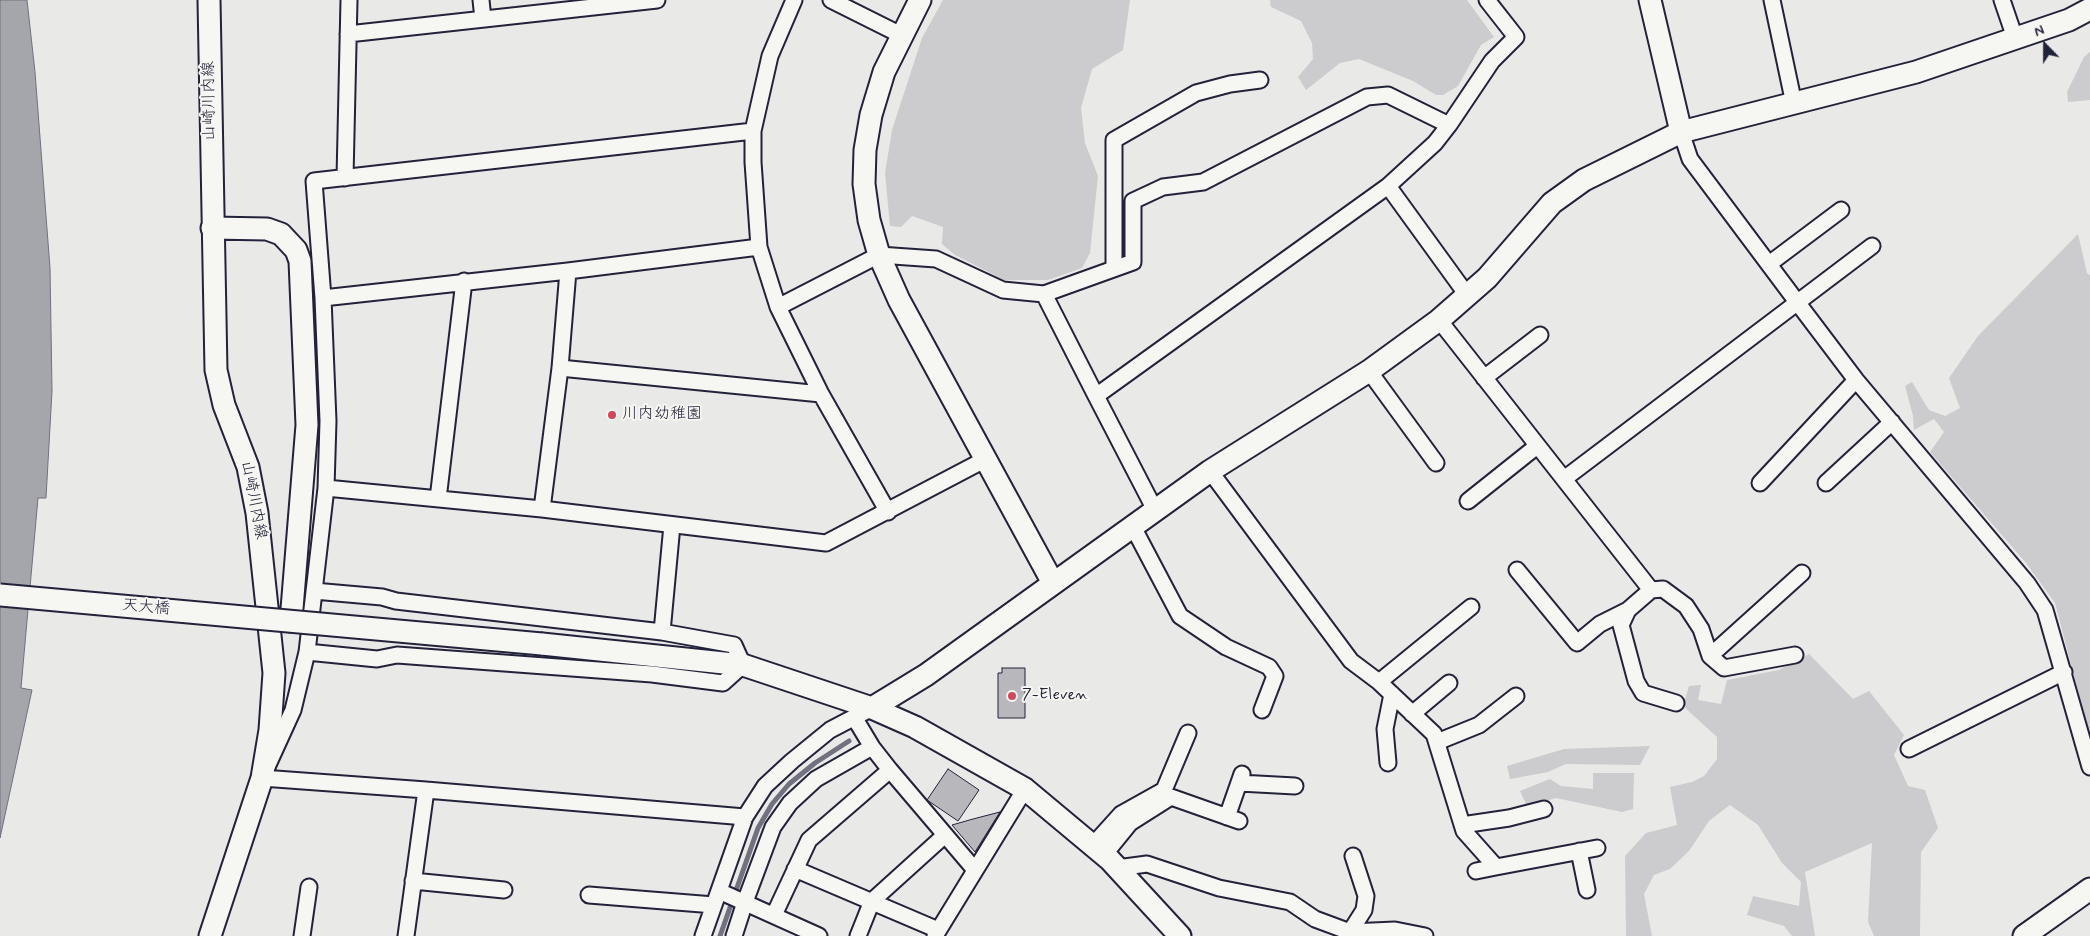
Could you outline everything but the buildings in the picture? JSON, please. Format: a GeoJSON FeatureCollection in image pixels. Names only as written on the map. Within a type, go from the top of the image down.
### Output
{"type":"FeatureCollection","features":[{"type":"Feature","properties":{"kind":"street","name":"山崎川内線"},"geometry":{"type":"LineString","coordinates":[[209,0],[216,370],[224,405],[248,467],[257,513],[274,672],[270,730],[262,778],[210,936]]}},
{"type":"Feature","properties":{"kind":"street"},"geometry":{"type":"LineString","coordinates":[[345,178],[348,0]]}},
{"type":"Feature","properties":{"kind":"street"},"geometry":{"type":"LineString","coordinates":[[481,0],[482,19]]}},
{"type":"Feature","properties":{"kind":"street"},"geometry":{"type":"LineString","coordinates":[[348,34],[657,0]]}},
{"type":"Feature","properties":{"kind":"street"},"geometry":{"type":"LineString","coordinates":[[794,0],[770,56],[753,131],[753,162],[759,247],[778,307],[821,394],[888,512]]}},
{"type":"Feature","properties":{"kind":"street"},"geometry":{"type":"LineString","coordinates":[[831,0],[903,36]]}},
{"type":"Feature","properties":{"kind":"street"},"geometry":{"type":"LineString","coordinates":[[920,0],[884,72],[876,93],[866,150],[864,184],[869,220],[879,255],[899,300],[1053,583]]}},
{"type":"Feature","properties":{"kind":"street"},"geometry":{"type":"LineString","coordinates":[[1096,396],[1388,186],[1435,143],[1492,61],[1516,37],[1487,0]]}},
{"type":"Feature","properties":{"kind":"street"},"geometry":{"type":"LineString","coordinates":[[1650,0],[1681,132],[1690,159],[1856,380],[2027,583],[2044,610],[2064,672],[2090,767]]}},
{"type":"Feature","properties":{"kind":"street"},"geometry":{"type":"LineString","coordinates":[[1772,0],[1794,104]]}},
{"type":"Feature","properties":{"kind":"street"},"geometry":{"type":"LineString","coordinates":[[2002,0],[2015,38]]}},
{"type":"Feature","properties":{"kind":"street"},"geometry":{"type":"LineString","coordinates":[[703,936],[745,818],[765,786],[792,761],[830,730],[863,713],[926,675],[1210,471],[1369,370],[1439,320],[1487,278],[1552,202],[1584,180],[1604,168],[1681,132],[1916,72],[2069,20],[2090,9]]}},
{"type":"Feature","properties":{"kind":"street"},"geometry":{"type":"LineString","coordinates":[[1114,268],[1114,140],[1196,93],[1230,84],[1260,80]]}},
{"type":"Feature","properties":{"kind":"street"},"geometry":{"type":"LineString","coordinates":[[778,307],[879,255],[936,259],[1003,290],[1044,294],[1133,262],[1133,201],[1163,187],[1203,182],[1366,97],[1388,95],[1449,124]]}},
{"type":"Feature","properties":{"kind":"street"},"geometry":{"type":"LineString","coordinates":[[745,818],[426,790],[262,778],[293,710],[307,652],[326,488],[328,421],[323,298],[314,181],[753,131]]}},
{"type":"Feature","properties":{"kind":"street"},"geometry":{"type":"LineString","coordinates":[[1388,186],[1467,294]]}},
{"type":"Feature","properties":{"kind":"street"},"geometry":{"type":"LineString","coordinates":[[1768,264],[1841,210]]}},
{"type":"Feature","properties":{"kind":"street"},"geometry":{"type":"LineString","coordinates":[[212,228],[267,229],[281,234],[296,250],[302,275],[307,425],[292,621]]}},
{"type":"Feature","properties":{"kind":"street"},"geometry":{"type":"LineString","coordinates":[[1564,479],[1872,246]]}},
{"type":"Feature","properties":{"kind":"street"},"geometry":{"type":"LineString","coordinates":[[323,298],[568,271],[759,247]]}},
{"type":"Feature","properties":{"kind":"street"},"geometry":{"type":"LineString","coordinates":[[542,509],[560,368],[568,271]]}},
{"type":"Feature","properties":{"kind":"street"},"geometry":{"type":"LineString","coordinates":[[438,499],[464,281]]}},
{"type":"Feature","properties":{"kind":"street"},"geometry":{"type":"LineString","coordinates":[[1044,294],[1155,510]]}},
{"type":"Feature","properties":{"kind":"street"},"geometry":{"type":"LineString","coordinates":[[1439,320],[1651,590]]}},
{"type":"Feature","properties":{"kind":"street"},"geometry":{"type":"LineString","coordinates":[[1484,378],[1540,335]]}},
{"type":"Feature","properties":{"kind":"street"},"geometry":{"type":"LineString","coordinates":[[560,368],[821,394]]}},
{"type":"Feature","properties":{"kind":"street"},"geometry":{"type":"LineString","coordinates":[[1369,370],[1436,463]]}},
{"type":"Feature","properties":{"kind":"street"},"geometry":{"type":"LineString","coordinates":[[1760,482],[1856,380]]}},
{"type":"Feature","properties":{"kind":"street"},"geometry":{"type":"LineString","coordinates":[[1826,482],[1892,422]]}},
{"type":"Feature","properties":{"kind":"street"},"geometry":{"type":"LineString","coordinates":[[1468,501],[1537,446]]}},
{"type":"Feature","properties":{"kind":"street"},"geometry":{"type":"LineString","coordinates":[[326,488],[542,509],[826,543],[986,459]]}},
{"type":"Feature","properties":{"kind":"street"},"geometry":{"type":"LineString","coordinates":[[1210,471],[1351,661],[1379,682],[1434,734],[1464,831],[1496,867]]}},
{"type":"Feature","properties":{"kind":"street"},"geometry":{"type":"LineString","coordinates":[[662,632],[672,525]]}},
{"type":"Feature","properties":{"kind":"street"},"geometry":{"type":"LineString","coordinates":[[1132,526],[1180,616],[1226,647],[1269,667],[1275,676],[1262,710]]}},
{"type":"Feature","properties":{"kind":"street"},"geometry":{"type":"LineString","coordinates":[[1518,570],[1577,643],[1600,624],[1628,610],[1651,590],[1663,589],[1686,606],[1701,629],[1710,656],[1724,668],[1796,655]]}},
{"type":"Feature","properties":{"kind":"street"},"geometry":{"type":"LineString","coordinates":[[1710,656],[1802,573]]}},
{"type":"Feature","properties":{"kind":"street"},"geometry":{"type":"LineString","coordinates":[[307,652],[377,659],[397,655],[652,674],[723,683],[742,666],[734,646],[662,632],[406,602],[382,597],[314,591]]}},
{"type":"Feature","properties":{"kind":"street","name":"天大橋"},"geometry":{"type":"LineString","coordinates":[[0,595],[542,644],[742,666],[863,713],[915,726],[1025,789],[1105,856],[1180,936]]}},
{"type":"Feature","properties":{"kind":"street"},"geometry":{"type":"LineString","coordinates":[[1379,682],[1471,608]]}},
{"type":"Feature","properties":{"kind":"street"},"geometry":{"type":"LineString","coordinates":[[1628,610],[1621,625],[1636,681],[1643,693],[1676,703]]}},
{"type":"Feature","properties":{"kind":"street"},"geometry":{"type":"LineString","coordinates":[[1909,749],[2064,672]]}},
{"type":"Feature","properties":{"kind":"street"},"geometry":{"type":"LineString","coordinates":[[1412,714],[1449,683]]}},
{"type":"Feature","properties":{"kind":"street"},"geometry":{"type":"LineString","coordinates":[[1388,763],[1385,729],[1392,694]]}},
{"type":"Feature","properties":{"kind":"street"},"geometry":{"type":"LineString","coordinates":[[1437,742],[1479,725],[1516,696]]}},
{"type":"Feature","properties":{"kind":"street"},"geometry":{"type":"LineString","coordinates":[[863,713],[872,747],[975,870]]}},
{"type":"Feature","properties":{"kind":"street"},"geometry":{"type":"LineString","coordinates":[[1105,856],[1121,814],[1164,790],[1188,733]]}},
{"type":"Feature","properties":{"kind":"street"},"geometry":{"type":"LineString","coordinates":[[734,936],[773,827],[790,803],[816,780],[872,747]]}},
{"type":"Feature","properties":{"kind":"street"},"geometry":{"type":"LineString","coordinates":[[774,915],[809,840],[890,770]]}},
{"type":"Feature","properties":{"kind":"street"},"geometry":{"type":"LineString","coordinates":[[1105,856],[1130,823],[1171,797],[1233,819],[1241,778],[1295,786]]}},
{"type":"Feature","properties":{"kind":"street"},"geometry":{"type":"LineString","coordinates":[[795,869],[872,901],[937,933],[1025,789]]}},
{"type":"Feature","properties":{"kind":"street"},"geometry":{"type":"LineString","coordinates":[[406,936],[426,790]]}},
{"type":"Feature","properties":{"kind":"street"},"geometry":{"type":"LineString","coordinates":[[1462,824],[1509,818],[1544,809]]}},
{"type":"Feature","properties":{"kind":"street"},"geometry":{"type":"LineString","coordinates":[[858,936],[872,901],[945,835]]}},
{"type":"Feature","properties":{"kind":"street"},"geometry":{"type":"LineString","coordinates":[[1476,871],[1597,848]]}},
{"type":"Feature","properties":{"kind":"street"},"geometry":{"type":"LineString","coordinates":[[1578,852],[1587,890]]}},
{"type":"Feature","properties":{"kind":"street"},"geometry":{"type":"LineString","coordinates":[[1105,856],[1147,864],[1219,888],[1290,902],[1315,919],[1350,932],[1425,936]]}},
{"type":"Feature","properties":{"kind":"street"},"geometry":{"type":"LineString","coordinates":[[1350,932],[1364,910],[1366,896],[1353,856]]}},
{"type":"Feature","properties":{"kind":"street"},"geometry":{"type":"LineString","coordinates":[[413,881],[504,890]]}},
{"type":"Feature","properties":{"kind":"street"},"geometry":{"type":"LineString","coordinates":[[302,936],[309,887]]}},
{"type":"Feature","properties":{"kind":"street"},"geometry":{"type":"LineString","coordinates":[[2024,936],[2090,889]]}},
{"type":"Feature","properties":{"kind":"street"},"geometry":{"type":"LineString","coordinates":[[589,895],[717,898],[745,902],[819,936]]}},
{"type":"Feature","properties":{"kind":"shaded area"},"geometry":{"type":"Polygon","coordinates":[[[0,0],[27,0],[35,72],[50,268],[52,391],[46,498],[38,498],[21,688],[32,690],[0,838],[0,0]]]}},
{"type":"Feature","properties":{"kind":"shaded area"},"geometry":{"type":"Polygon","coordinates":[[[943,0],[1130,0],[1123,50],[1092,69],[1081,108],[1085,143],[1098,176],[1090,253],[1082,268],[1048,280],[1004,280],[955,255],[942,244],[943,227],[912,216],[901,227],[890,226],[885,173],[892,130],[922,38],[943,0]]]}},
{"type":"Feature","properties":{"kind":"shaded area"},"geometry":{"type":"Polygon","coordinates":[[[1270,0],[1467,0],[1494,37],[1481,45],[1458,86],[1443,95],[1436,95],[1413,81],[1359,59],[1340,63],[1306,90],[1298,77],[1313,59],[1312,43],[1301,21],[1271,7],[1270,0]]]}},
{"type":"Feature","properties":{"kind":"shaded area"},"geometry":{"type":"Polygon","coordinates":[[[2090,52],[2090,100],[2068,102],[2067,92],[2084,57],[2090,52]]]}},
{"type":"Feature","properties":{"kind":"shaded area"},"geometry":{"type":"Polygon","coordinates":[[[2078,234],[2087,273],[2090,275],[2090,737],[2055,603],[2026,563],[1930,452],[1944,432],[1934,419],[1914,430],[1913,416],[1905,386],[1912,382],[1929,410],[1945,416],[1960,408],[1949,378],[1978,336],[2078,234]]]}},
{"type":"Feature","properties":{"kind":"shaded area"},"geometry":{"type":"Polygon","coordinates":[[[1809,654],[1853,699],[1869,691],[1904,735],[1894,755],[1908,786],[1925,790],[1938,828],[1921,852],[1920,936],[1874,936],[1868,922],[1872,843],[1805,872],[1815,936],[1792,936],[1784,926],[1747,915],[1753,896],[1799,906],[1801,882],[1782,863],[1758,825],[1730,805],[1709,821],[1689,851],[1670,869],[1654,875],[1644,894],[1652,936],[1626,936],[1625,856],[1646,833],[1677,825],[1670,787],[1692,782],[1704,776],[1717,759],[1717,737],[1683,706],[1689,686],[1701,685],[1698,700],[1721,704],[1727,680],[1779,670],[1809,654]]]}},
{"type":"Feature","properties":{"kind":"shaded area"},"geometry":{"type":"Polygon","coordinates":[[[1650,746],[1640,765],[1566,764],[1548,772],[1510,779],[1507,766],[1564,749],[1650,746]]]}},
{"type":"Feature","properties":{"kind":"shaded area"},"geometry":{"type":"Polygon","coordinates":[[[1593,773],[1634,773],[1633,809],[1622,812],[1556,798],[1527,806],[1520,791],[1550,779],[1561,786],[1593,789],[1593,773]]]}},
{"type":"Feature","properties":{"kind":"waterway"},"geometry":{"type":"LineString","coordinates":[[720,936],[758,828],[772,804],[789,784],[815,763],[849,741]]}},
{"type":"Feature","properties":{"kind":"place","name":"川内幼稚園"},"geometry":{"type":"Point","coordinates":[612,415]}},
{"type":"Feature","properties":{"kind":"place","name":"7-Eleven"},"geometry":{"type":"Point","coordinates":[1012,696]}}]}
